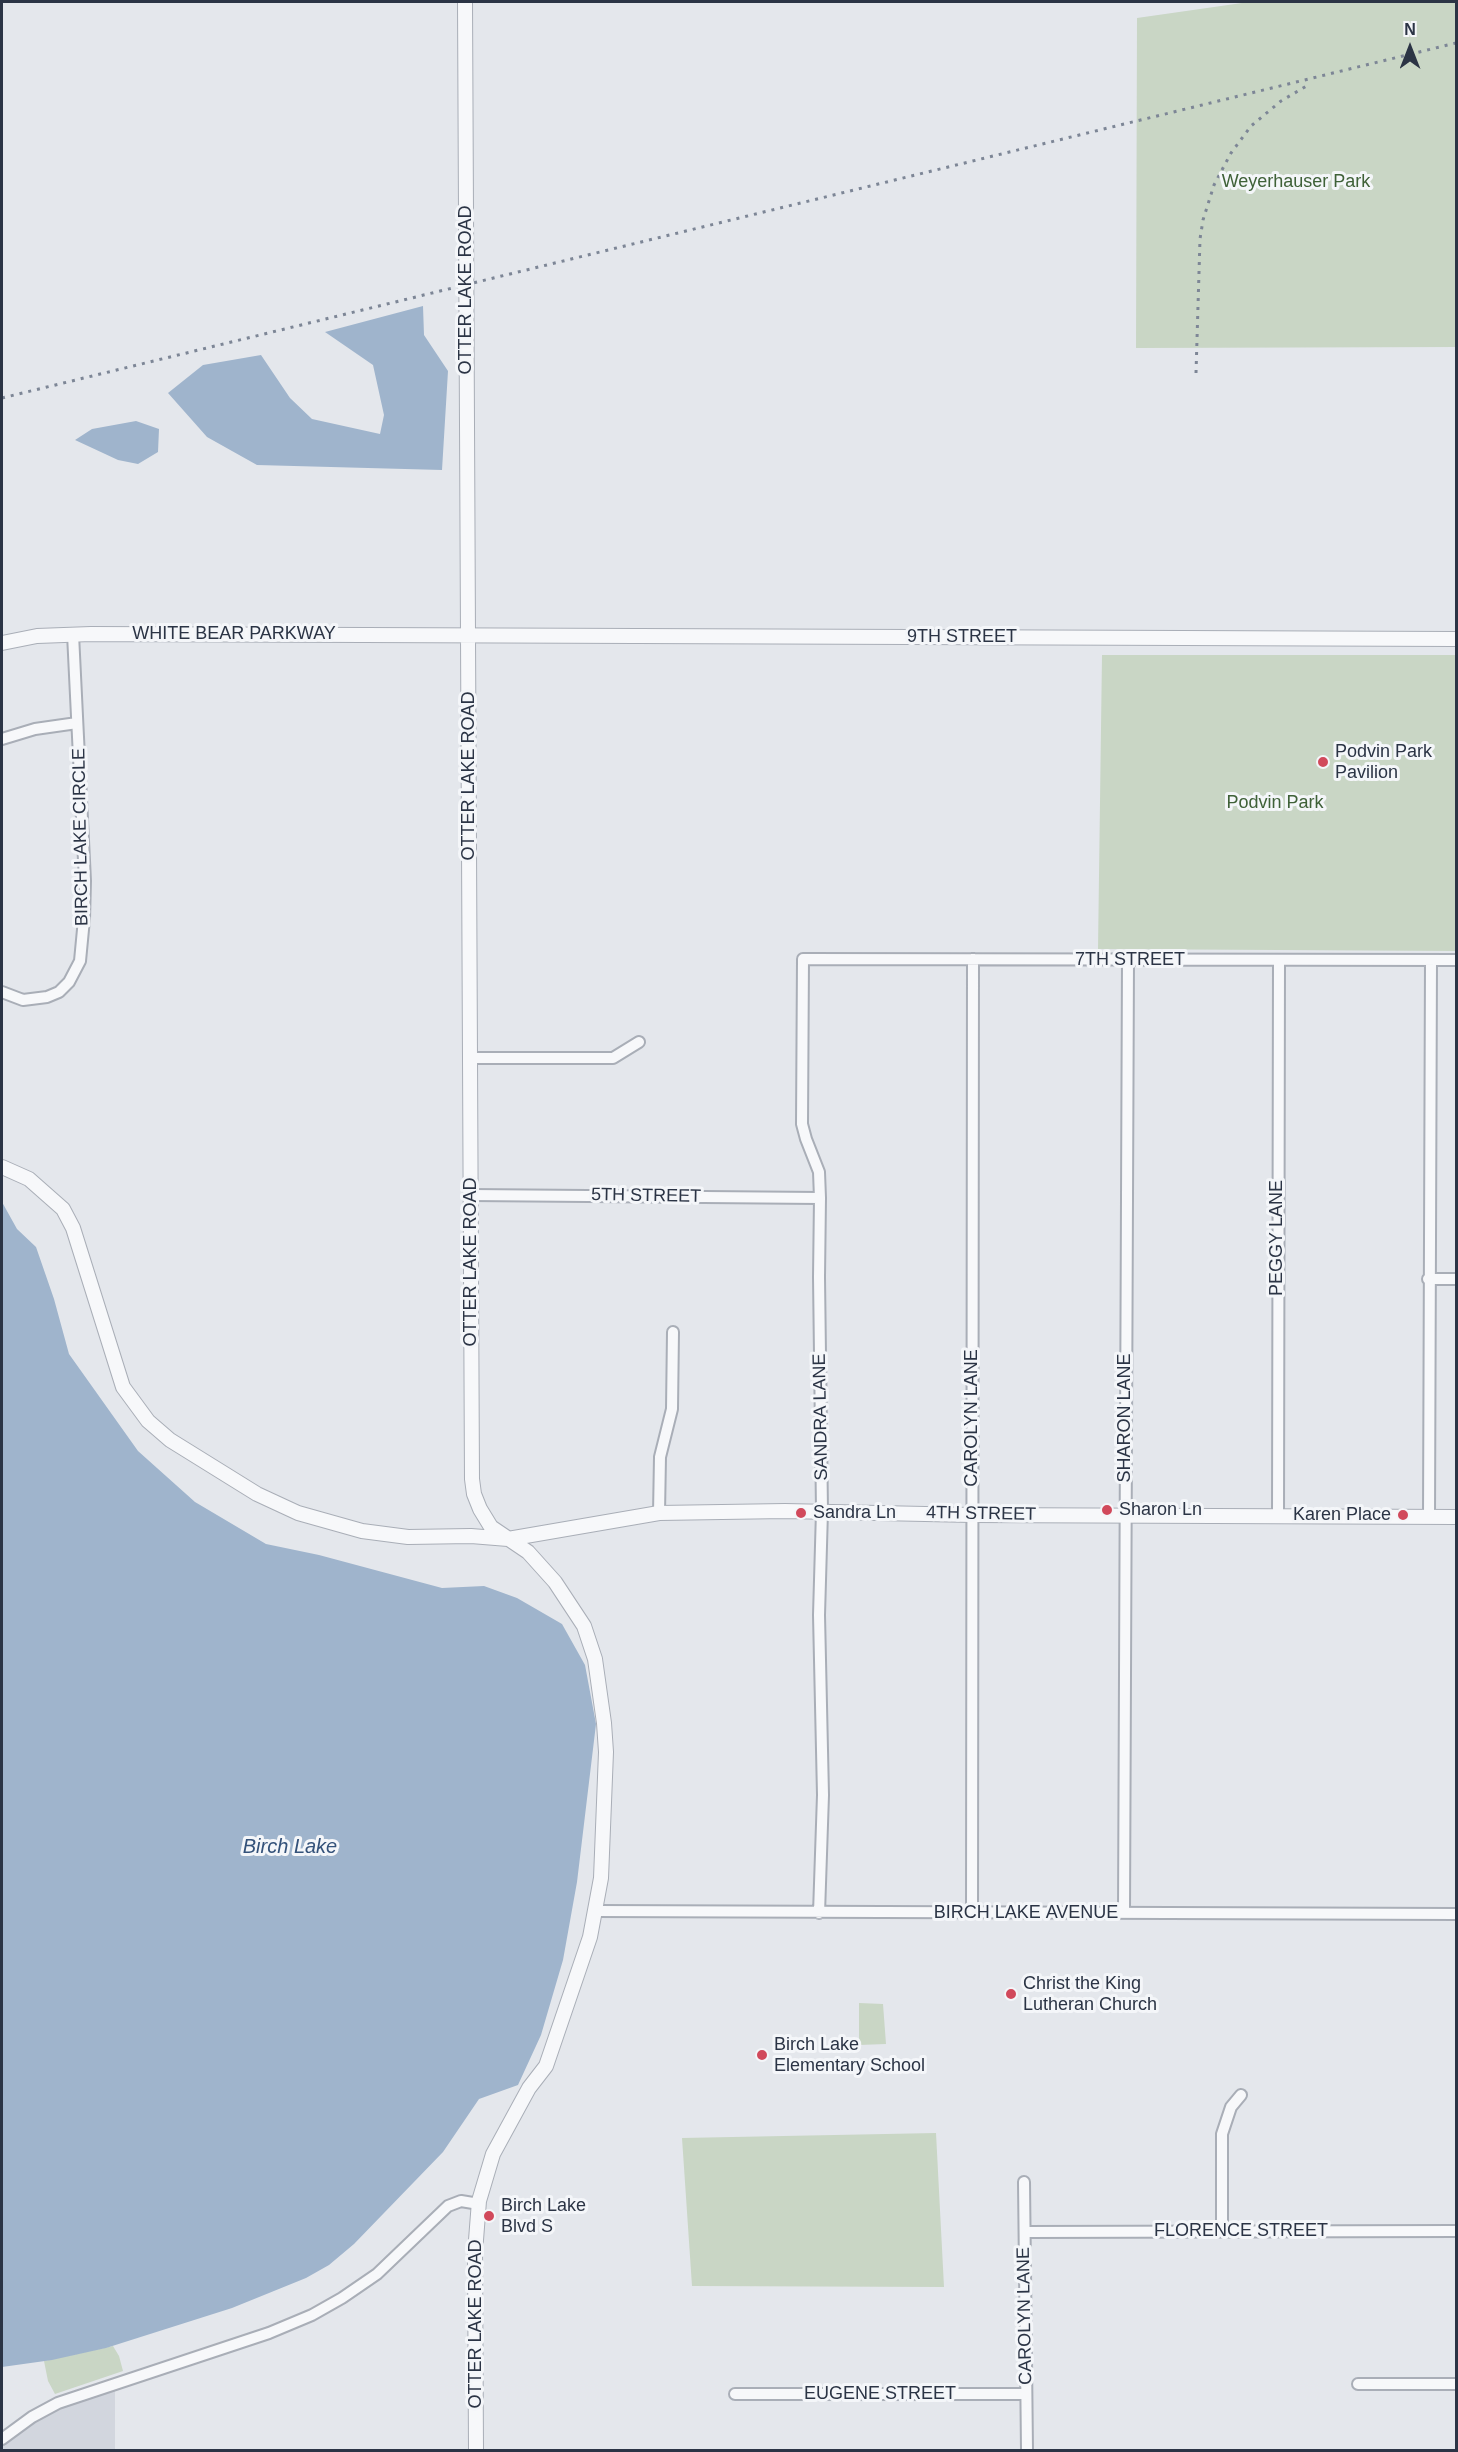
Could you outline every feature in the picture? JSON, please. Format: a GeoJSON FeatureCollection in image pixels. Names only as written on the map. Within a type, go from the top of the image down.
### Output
{"type":"FeatureCollection","features":[{"type":"Feature","properties":{"kind":"street","name":"OTTER LAKE ROAD"},"geometry":{"type":"LineString","coordinates":[[465,2],[472,1479],[474,1494],[491,1527],[528,1552],[555,1581],[579,1616],[595,1659],[606,1752],[603,1853],[596,1911],[577,1980],[546,2066],[529,2088],[494,2154],[479,2204],[475,2248],[476,2451]]}},
{"type":"Feature","properties":{"kind":"street","name":"WHITE BEAR PARKWAY"},"geometry":{"type":"LineString","coordinates":[[2,643],[37,636],[73,634],[468,634]]}},
{"type":"Feature","properties":{"kind":"street","name":"BIRCH LAKE CIRCLE"},"geometry":{"type":"LineString","coordinates":[[2,993],[23,1000],[47,997],[67,985],[80,961],[86,888],[73,634]]}},
{"type":"Feature","properties":{"kind":"street","name":"9TH STREET"},"geometry":{"type":"LineString","coordinates":[[468,634],[1456,639]]}},
{"type":"Feature","properties":{"kind":"street","name":"BIRCH LAKE CIRCLE"},"geometry":{"type":"LineString","coordinates":[[2,739],[35,729],[77,723]]}},
{"type":"Feature","properties":{"kind":"street","name":"7TH STREET"},"geometry":{"type":"LineString","coordinates":[[802,959],[1456,960]]}},
{"type":"Feature","properties":{"kind":"street","name":"SANDRA LANE"},"geometry":{"type":"LineString","coordinates":[[802,959],[802,1124],[819,1172],[820,1198],[822,1511],[819,1615],[823,1795],[819,1913]]}},
{"type":"Feature","properties":{"kind":"street","name":"CAROLYN LANE"},"geometry":{"type":"LineString","coordinates":[[972,1913],[973,959]]}},
{"type":"Feature","properties":{"kind":"street","name":"SHARON LANE"},"geometry":{"type":"LineString","coordinates":[[1124,1913],[1128,960]]}},
{"type":"Feature","properties":{"kind":"street","name":"PEGGY LANE"},"geometry":{"type":"LineString","coordinates":[[1278,1516],[1279,960]]}},
{"type":"Feature","properties":{"kind":"street"},"geometry":{"type":"LineString","coordinates":[[1429,1517],[1428,1279],[1431,960]]}},
{"type":"Feature","properties":{"kind":"street"},"geometry":{"type":"LineString","coordinates":[[470,1058],[613,1059],[639,1042]]}},
{"type":"Feature","properties":{"kind":"street","name":"4TH STREET"},"geometry":{"type":"LineString","coordinates":[[2,1167],[29,1179],[63,1209],[73,1228],[123,1387],[134,1405],[163,1435],[229,1479],[298,1513],[362,1531],[408,1537],[471,1536],[508,1539],[658,1513],[822,1511],[972,1515],[1456,1517]]}},
{"type":"Feature","properties":{"kind":"street","name":"5TH STREET"},"geometry":{"type":"LineString","coordinates":[[471,1195],[820,1198]]}},
{"type":"Feature","properties":{"kind":"street"},"geometry":{"type":"LineString","coordinates":[[1428,1279],[1456,1279]]}},
{"type":"Feature","properties":{"kind":"street"},"geometry":{"type":"LineString","coordinates":[[658,1513],[660,1457],[672,1410],[673,1332]]}},
{"type":"Feature","properties":{"kind":"street","name":"BIRCH LAKE AVENUE"},"geometry":{"type":"LineString","coordinates":[[596,1911],[1456,1914]]}},
{"type":"Feature","properties":{"kind":"street"},"geometry":{"type":"LineString","coordinates":[[1222,2231],[1222,2134],[1231,2107],[1241,2095]]}},
{"type":"Feature","properties":{"kind":"street","name":"CAROLYN LANE"},"geometry":{"type":"LineString","coordinates":[[1024,2182],[1027,2451]]}},
{"type":"Feature","properties":{"kind":"street"},"geometry":{"type":"LineString","coordinates":[[2,2439],[25,2421],[52,2406],[277,2330],[312,2315],[349,2294],[382,2269],[448,2206],[461,2201],[479,2204]]}},
{"type":"Feature","properties":{"kind":"street","name":"FLORENCE STREET"},"geometry":{"type":"LineString","coordinates":[[1025,2232],[1456,2231]]}},
{"type":"Feature","properties":{"kind":"street"},"geometry":{"type":"LineString","coordinates":[[1358,2384],[1456,2384]]}},
{"type":"Feature","properties":{"kind":"street","name":"EUGENE STREET"},"geometry":{"type":"LineString","coordinates":[[735,2394],[1026,2394]]}},
{"type":"Feature","properties":{"kind":"shaded area"},"geometry":{"type":"Polygon","coordinates":[[[115,2389],[115,2450],[2,2450],[2,2446],[12,2437],[41,2417],[115,2389]]]}},
{"type":"Feature","properties":{"kind":"green space","name":"Weyerhauser Park"},"geometry":{"type":"Polygon","coordinates":[[[1249,2],[1456,2],[1456,347],[1136,348],[1137,18],[1249,2]]]}},
{"type":"Feature","properties":{"kind":"green space","name":"Podvin Park"},"geometry":{"type":"Polygon","coordinates":[[[1102,655],[1456,655],[1456,951],[1098,949],[1102,655]]]}},
{"type":"Feature","properties":{"kind":"green space"},"geometry":{"type":"Polygon","coordinates":[[[859,2003],[883,2004],[886,2044],[859,2045],[859,2003]]]}},
{"type":"Feature","properties":{"kind":"green space"},"geometry":{"type":"Polygon","coordinates":[[[936,2133],[944,2287],[692,2286],[682,2138],[936,2133]]]}},
{"type":"Feature","properties":{"kind":"green space"},"geometry":{"type":"Polygon","coordinates":[[[113,2346],[119,2356],[123,2371],[55,2394],[48,2381],[44,2361],[113,2346]]]}},
{"type":"Feature","properties":{"kind":"water"},"geometry":{"type":"Polygon","coordinates":[[[423,306],[424,335],[448,371],[442,470],[257,465],[207,437],[168,393],[203,365],[261,355],[290,398],[312,419],[380,434],[384,415],[373,365],[325,332],[423,306]]]}},
{"type":"Feature","properties":{"kind":"water"},"geometry":{"type":"Polygon","coordinates":[[[136,421],[159,429],[158,452],[138,464],[118,460],[75,440],[92,429],[136,421]]]}},
{"type":"Feature","properties":{"kind":"water","name":"Birch Lake"},"geometry":{"type":"Polygon","coordinates":[[[2,1202],[17,1229],[36,1247],[54,1299],[69,1354],[138,1451],[195,1502],[266,1544],[319,1555],[442,1588],[484,1586],[517,1598],[562,1624],[585,1665],[596,1724],[577,1882],[563,1960],[541,2035],[518,2085],[479,2099],[443,2152],[354,2244],[329,2265],[306,2278],[232,2308],[106,2348],[52,2360],[2,2367],[2,1202]]]}},
{"type":"Feature","properties":{"kind":"railway"},"geometry":{"type":"LineString","coordinates":[[2,398],[1456,43]]}},
{"type":"Feature","properties":{"kind":"railway"},"geometry":{"type":"LineString","coordinates":[[1196,373],[1200,239],[1203,220],[1214,185],[1231,153],[1251,126],[1281,101],[1310,84]]}},
{"type":"Feature","properties":{"kind":"place","name":"Podvin Park Pavilion"},"geometry":{"type":"Point","coordinates":[1323,762]}},
{"type":"Feature","properties":{"kind":"place","name":"Sharon Ln"},"geometry":{"type":"Point","coordinates":[1107,1510]}},
{"type":"Feature","properties":{"kind":"place","name":"Sandra Ln"},"geometry":{"type":"Point","coordinates":[801,1513]}},
{"type":"Feature","properties":{"kind":"place","name":"Karen Place"},"geometry":{"type":"Point","coordinates":[1403,1515]}},
{"type":"Feature","properties":{"kind":"place","name":"Christ the King Lutheran Church"},"geometry":{"type":"Point","coordinates":[1011,1994]}},
{"type":"Feature","properties":{"kind":"place","name":"Birch Lake Elementary School"},"geometry":{"type":"Point","coordinates":[762,2055]}},
{"type":"Feature","properties":{"kind":"place","name":"Birch Lake Blvd S"},"geometry":{"type":"Point","coordinates":[489,2216]}}]}
